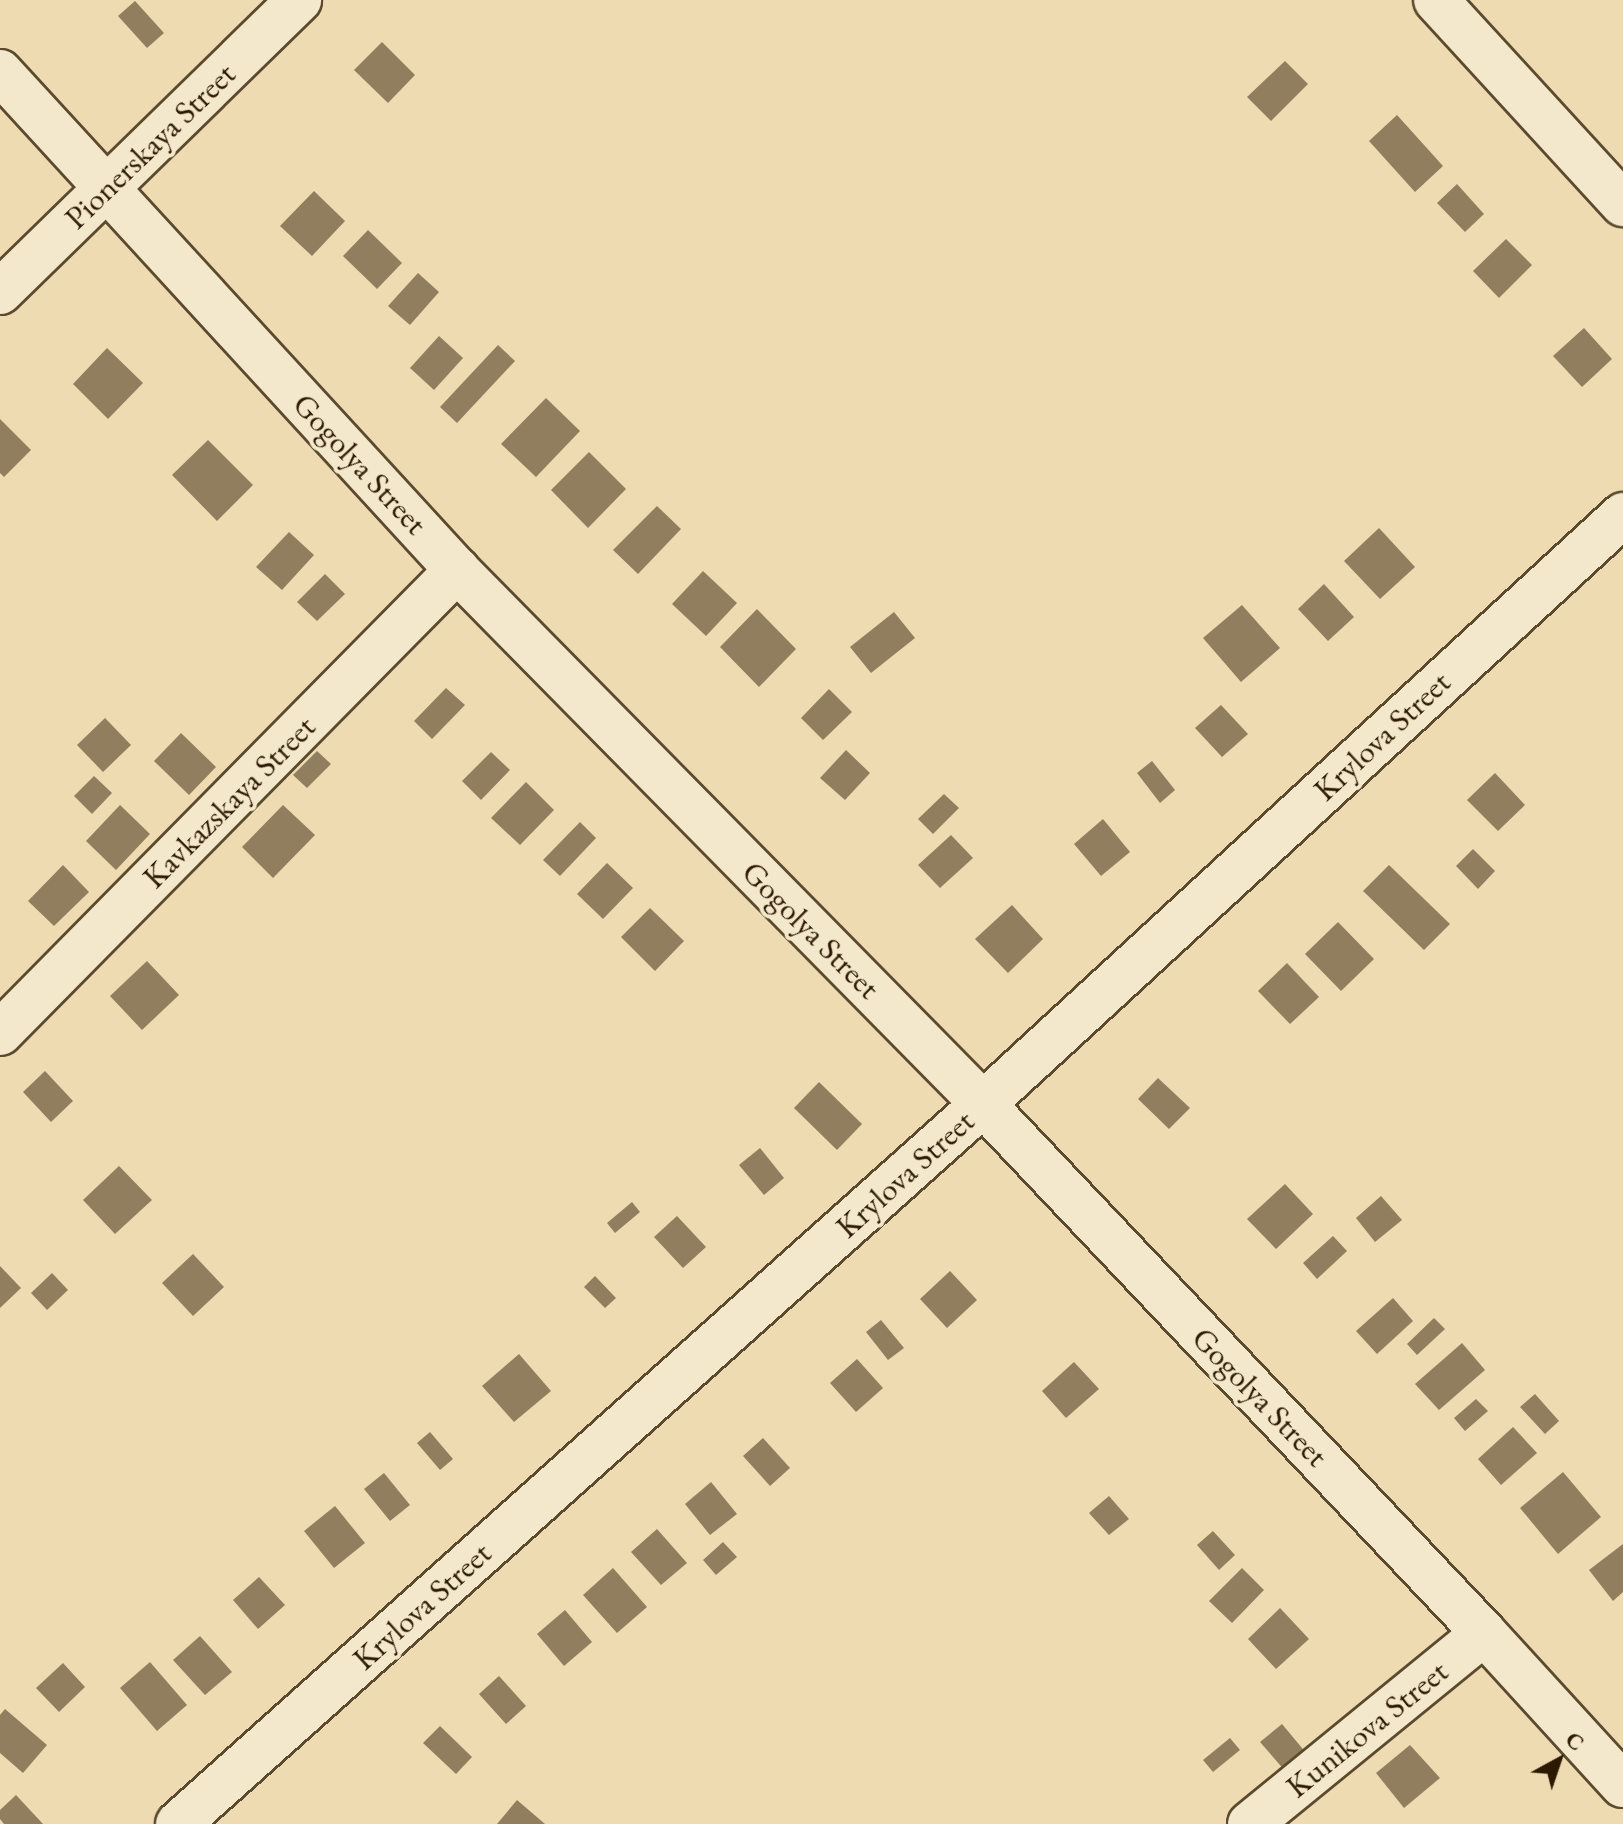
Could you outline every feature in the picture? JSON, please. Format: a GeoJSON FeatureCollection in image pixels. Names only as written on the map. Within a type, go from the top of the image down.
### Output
{"type":"FeatureCollection","features":[{"type":"Feature","properties":{"kind":"street","name":"Pionerskaya Street"},"geometry":{"type":"LineString","coordinates":[[0,292],[299,0]]}},
{"type":"Feature","properties":{"kind":"street"},"geometry":{"type":"LineString","coordinates":[[1436,0],[1623,204]]}},
{"type":"Feature","properties":{"kind":"street","name":"Gogolya Street"},"geometry":{"type":"LineString","coordinates":[[0,72],[457,570],[983,1104],[1484,1633],[1623,1785]]}},
{"type":"Feature","properties":{"kind":"street","name":"Krylova Street"},"geometry":{"type":"LineString","coordinates":[[178,1824],[983,1104],[1623,515]]}},
{"type":"Feature","properties":{"kind":"street","name":"Kavkazskaya Street"},"geometry":{"type":"LineString","coordinates":[[0,1033],[457,570]]}},
{"type":"Feature","properties":{"kind":"street","name":"Kunikova Street"},"geometry":{"type":"LineString","coordinates":[[1250,1824],[1484,1633]]}},
{"type":"Feature","properties":{"kind":"building"},"geometry":{"type":"Polygon","coordinates":[[[135,1],[164,33],[147,48],[118,16],[135,1]]]}},
{"type":"Feature","properties":{"kind":"building"},"geometry":{"type":"Polygon","coordinates":[[[382,42],[415,75],[388,103],[354,70],[382,42]]]}},
{"type":"Feature","properties":{"kind":"building"},"geometry":{"type":"Polygon","coordinates":[[[1285,61],[1308,84],[1271,121],[1247,97],[1285,61]]]}},
{"type":"Feature","properties":{"kind":"building"},"geometry":{"type":"Polygon","coordinates":[[[1397,115],[1443,166],[1415,192],[1369,141],[1397,115]]]}},
{"type":"Feature","properties":{"kind":"building"},"geometry":{"type":"Polygon","coordinates":[[[1457,184],[1484,214],[1465,232],[1437,203],[1457,184]]]}},
{"type":"Feature","properties":{"kind":"building"},"geometry":{"type":"Polygon","coordinates":[[[314,191],[345,221],[312,256],[280,226],[314,191]]]}},
{"type":"Feature","properties":{"kind":"building"},"geometry":{"type":"Polygon","coordinates":[[[368,230],[402,263],[377,289],[343,256],[368,230]]]}},
{"type":"Feature","properties":{"kind":"building"},"geometry":{"type":"Polygon","coordinates":[[[1506,239],[1532,265],[1499,298],[1473,271],[1506,239]]]}},
{"type":"Feature","properties":{"kind":"building"},"geometry":{"type":"Polygon","coordinates":[[[418,273],[439,292],[410,325],[388,306],[418,273]]]}},
{"type":"Feature","properties":{"kind":"building"},"geometry":{"type":"Polygon","coordinates":[[[1584,328],[1612,359],[1582,387],[1553,356],[1584,328]]]}},
{"type":"Feature","properties":{"kind":"building"},"geometry":{"type":"Polygon","coordinates":[[[439,336],[463,358],[434,390],[410,368],[439,336]]]}},
{"type":"Feature","properties":{"kind":"building"},"geometry":{"type":"Polygon","coordinates":[[[498,345],[515,361],[457,423],[440,407],[498,345]]]}},
{"type":"Feature","properties":{"kind":"building"},"geometry":{"type":"Polygon","coordinates":[[[107,348],[143,383],[108,419],[73,384],[107,348]]]}},
{"type":"Feature","properties":{"kind":"building"},"geometry":{"type":"Polygon","coordinates":[[[546,398],[580,431],[536,477],[501,444],[546,398]]]}},
{"type":"Feature","properties":{"kind":"building"},"geometry":{"type":"Polygon","coordinates":[[[0,419],[31,450],[4,477],[0,473],[0,419]]]}},
{"type":"Feature","properties":{"kind":"building"},"geometry":{"type":"Polygon","coordinates":[[[208,440],[253,485],[217,521],[172,475],[208,440]]]}},
{"type":"Feature","properties":{"kind":"building"},"geometry":{"type":"Polygon","coordinates":[[[589,452],[626,489],[588,528],[551,490],[589,452]]]}},
{"type":"Feature","properties":{"kind":"building"},"geometry":{"type":"Polygon","coordinates":[[[657,506],[681,529],[638,574],[613,550],[657,506]]]}},
{"type":"Feature","properties":{"kind":"building"},"geometry":{"type":"Polygon","coordinates":[[[1379,528],[1415,567],[1380,599],[1344,561],[1379,528]]]}},
{"type":"Feature","properties":{"kind":"building"},"geometry":{"type":"Polygon","coordinates":[[[289,532],[314,555],[282,590],[256,567],[289,532]]]}},
{"type":"Feature","properties":{"kind":"building"},"geometry":{"type":"Polygon","coordinates":[[[703,571],[737,603],[706,636],[672,604],[703,571]]]}},
{"type":"Feature","properties":{"kind":"building"},"geometry":{"type":"Polygon","coordinates":[[[325,574],[345,594],[317,621],[297,602],[325,574]]]}},
{"type":"Feature","properties":{"kind":"building"},"geometry":{"type":"Polygon","coordinates":[[[1324,584],[1354,617],[1328,641],[1298,609],[1324,584]]]}},
{"type":"Feature","properties":{"kind":"building"},"geometry":{"type":"Polygon","coordinates":[[[1242,605],[1280,648],[1241,682],[1203,638],[1242,605]]]}},
{"type":"Feature","properties":{"kind":"building"},"geometry":{"type":"Polygon","coordinates":[[[757,609],[796,649],[759,687],[720,647],[757,609]]]}},
{"type":"Feature","properties":{"kind":"building"},"geometry":{"type":"Polygon","coordinates":[[[894,612],[915,638],[871,673],[850,647],[894,612]]]}},
{"type":"Feature","properties":{"kind":"building"},"geometry":{"type":"Polygon","coordinates":[[[446,688],[465,705],[432,739],[414,721],[446,688]]]}},
{"type":"Feature","properties":{"kind":"building"},"geometry":{"type":"Polygon","coordinates":[[[829,689],[852,712],[823,740],[801,718],[829,689]]]}},
{"type":"Feature","properties":{"kind":"building"},"geometry":{"type":"Polygon","coordinates":[[[1221,705],[1248,734],[1222,757],[1195,728],[1221,705]]]}},
{"type":"Feature","properties":{"kind":"building"},"geometry":{"type":"Polygon","coordinates":[[[105,718],[131,745],[103,772],[77,745],[105,718]]]}},
{"type":"Feature","properties":{"kind":"building"},"geometry":{"type":"Polygon","coordinates":[[[181,733],[216,767],[189,795],[154,761],[181,733]]]}},
{"type":"Feature","properties":{"kind":"building"},"geometry":{"type":"Polygon","coordinates":[[[846,750],[870,773],[845,800],[820,778],[846,750]]]}},
{"type":"Feature","properties":{"kind":"building"},"geometry":{"type":"Polygon","coordinates":[[[317,751],[331,764],[307,788],[293,775],[317,751]]]}},
{"type":"Feature","properties":{"kind":"building"},"geometry":{"type":"Polygon","coordinates":[[[491,752],[510,770],[481,800],[462,781],[491,752]]]}},
{"type":"Feature","properties":{"kind":"building"},"geometry":{"type":"Polygon","coordinates":[[[1152,761],[1175,790],[1160,803],[1137,773],[1152,761]]]}},
{"type":"Feature","properties":{"kind":"building"},"geometry":{"type":"Polygon","coordinates":[[[1495,773],[1525,805],[1498,831],[1467,800],[1495,773]]]}},
{"type":"Feature","properties":{"kind":"building"},"geometry":{"type":"Polygon","coordinates":[[[94,776],[112,793],[92,814],[74,796],[94,776]]]}},
{"type":"Feature","properties":{"kind":"building"},"geometry":{"type":"Polygon","coordinates":[[[526,782],[554,810],[520,845],[491,818],[526,782]]]}},
{"type":"Feature","properties":{"kind":"building"},"geometry":{"type":"Polygon","coordinates":[[[944,794],[959,808],[933,834],[918,819],[944,794]]]}},
{"type":"Feature","properties":{"kind":"building"},"geometry":{"type":"Polygon","coordinates":[[[120,805],[150,834],[116,870],[86,841],[120,805]]]}},
{"type":"Feature","properties":{"kind":"building"},"geometry":{"type":"Polygon","coordinates":[[[283,805],[315,835],[273,878],[242,847],[283,805]]]}},
{"type":"Feature","properties":{"kind":"building"},"geometry":{"type":"Polygon","coordinates":[[[1103,819],[1130,852],[1101,876],[1074,844],[1103,819]]]}},
{"type":"Feature","properties":{"kind":"building"},"geometry":{"type":"Polygon","coordinates":[[[580,822],[596,838],[560,876],[543,860],[580,822]]]}},
{"type":"Feature","properties":{"kind":"building"},"geometry":{"type":"Polygon","coordinates":[[[951,835],[973,858],[940,888],[918,865],[951,835]]]}},
{"type":"Feature","properties":{"kind":"building"},"geometry":{"type":"Polygon","coordinates":[[[1473,849],[1495,871],[1478,889],[1456,866],[1473,849]]]}},
{"type":"Feature","properties":{"kind":"building"},"geometry":{"type":"Polygon","coordinates":[[[607,863],[633,888],[603,919],[577,894],[607,863]]]}},
{"type":"Feature","properties":{"kind":"building"},"geometry":{"type":"Polygon","coordinates":[[[63,865],[89,892],[54,926],[28,901],[63,865]]]}},
{"type":"Feature","properties":{"kind":"building"},"geometry":{"type":"Polygon","coordinates":[[[1389,865],[1450,924],[1424,950],[1363,891],[1389,865]]]}},
{"type":"Feature","properties":{"kind":"building"},"geometry":{"type":"Polygon","coordinates":[[[1012,905],[1043,939],[1008,973],[975,939],[1012,905]]]}},
{"type":"Feature","properties":{"kind":"building"},"geometry":{"type":"Polygon","coordinates":[[[650,908],[684,941],[655,971],[621,937],[650,908]]]}},
{"type":"Feature","properties":{"kind":"building"},"geometry":{"type":"Polygon","coordinates":[[[1338,922],[1374,959],[1341,991],[1305,954],[1338,922]]]}},
{"type":"Feature","properties":{"kind":"building"},"geometry":{"type":"Polygon","coordinates":[[[147,961],[179,995],[142,1030],[110,996],[147,961]]]}},
{"type":"Feature","properties":{"kind":"building"},"geometry":{"type":"Polygon","coordinates":[[[1287,963],[1319,997],[1290,1024],[1258,991],[1287,963]]]}},
{"type":"Feature","properties":{"kind":"building"},"geometry":{"type":"Polygon","coordinates":[[[45,1071],[73,1101],[51,1122],[23,1092],[45,1071]]]}},
{"type":"Feature","properties":{"kind":"building"},"geometry":{"type":"Polygon","coordinates":[[[1158,1078],[1190,1108],[1169,1129],[1138,1099],[1158,1078]]]}},
{"type":"Feature","properties":{"kind":"building"},"geometry":{"type":"Polygon","coordinates":[[[819,1082],[862,1124],[837,1150],[794,1108],[819,1082]]]}},
{"type":"Feature","properties":{"kind":"building"},"geometry":{"type":"Polygon","coordinates":[[[760,1148],[784,1178],[764,1195],[739,1165],[760,1148]]]}},
{"type":"Feature","properties":{"kind":"building"},"geometry":{"type":"Polygon","coordinates":[[[119,1166],[152,1200],[115,1234],[83,1200],[119,1166]]]}},
{"type":"Feature","properties":{"kind":"building"},"geometry":{"type":"Polygon","coordinates":[[[1285,1184],[1313,1214],[1276,1249],[1247,1219],[1285,1184]]]}},
{"type":"Feature","properties":{"kind":"building"},"geometry":{"type":"Polygon","coordinates":[[[1381,1196],[1402,1220],[1375,1242],[1356,1218],[1381,1196]]]}},
{"type":"Feature","properties":{"kind":"building"},"geometry":{"type":"Polygon","coordinates":[[[632,1202],[640,1212],[615,1233],[607,1223],[632,1202]]]}},
{"type":"Feature","properties":{"kind":"building"},"geometry":{"type":"Polygon","coordinates":[[[677,1216],[706,1247],[683,1268],[654,1237],[677,1216]]]}},
{"type":"Feature","properties":{"kind":"building"},"geometry":{"type":"Polygon","coordinates":[[[1333,1236],[1347,1251],[1317,1279],[1303,1263],[1333,1236]]]}},
{"type":"Feature","properties":{"kind":"building"},"geometry":{"type":"Polygon","coordinates":[[[193,1254],[224,1287],[193,1316],[162,1283],[193,1254]]]}},
{"type":"Feature","properties":{"kind":"building"},"geometry":{"type":"Polygon","coordinates":[[[0,1266],[21,1288],[0,1308],[0,1266]]]}},
{"type":"Feature","properties":{"kind":"building"},"geometry":{"type":"Polygon","coordinates":[[[950,1271],[977,1300],[947,1328],[920,1299],[950,1271]]]}},
{"type":"Feature","properties":{"kind":"building"},"geometry":{"type":"Polygon","coordinates":[[[52,1273],[68,1290],[47,1310],[31,1293],[52,1273]]]}},
{"type":"Feature","properties":{"kind":"building"},"geometry":{"type":"Polygon","coordinates":[[[595,1276],[616,1298],[605,1308],[584,1287],[595,1276]]]}},
{"type":"Feature","properties":{"kind":"building"},"geometry":{"type":"Polygon","coordinates":[[[1393,1298],[1413,1321],[1377,1354],[1356,1331],[1393,1298]]]}},
{"type":"Feature","properties":{"kind":"building"},"geometry":{"type":"Polygon","coordinates":[[[1434,1318],[1445,1329],[1417,1355],[1407,1344],[1434,1318]]]}},
{"type":"Feature","properties":{"kind":"building"},"geometry":{"type":"Polygon","coordinates":[[[881,1320],[904,1348],[888,1360],[866,1332],[881,1320]]]}},
{"type":"Feature","properties":{"kind":"building"},"geometry":{"type":"Polygon","coordinates":[[[1462,1343],[1485,1370],[1439,1410],[1415,1384],[1462,1343]]]}},
{"type":"Feature","properties":{"kind":"building"},"geometry":{"type":"Polygon","coordinates":[[[519,1354],[551,1391],[514,1422],[482,1386],[519,1354]]]}},
{"type":"Feature","properties":{"kind":"building"},"geometry":{"type":"Polygon","coordinates":[[[857,1359],[883,1388],[856,1412],[830,1383],[857,1359]]]}},
{"type":"Feature","properties":{"kind":"building"},"geometry":{"type":"Polygon","coordinates":[[[1074,1362],[1099,1389],[1066,1418],[1042,1391],[1074,1362]]]}},
{"type":"Feature","properties":{"kind":"building"},"geometry":{"type":"Polygon","coordinates":[[[1535,1394],[1559,1421],[1545,1434],[1520,1407],[1535,1394]]]}},
{"type":"Feature","properties":{"kind":"building"},"geometry":{"type":"Polygon","coordinates":[[[1476,1399],[1488,1411],[1465,1431],[1454,1418],[1476,1399]]]}},
{"type":"Feature","properties":{"kind":"building"},"geometry":{"type":"Polygon","coordinates":[[[1513,1427],[1537,1453],[1501,1485],[1478,1459],[1513,1427]]]}},
{"type":"Feature","properties":{"kind":"building"},"geometry":{"type":"Polygon","coordinates":[[[430,1432],[453,1459],[440,1470],[417,1443],[430,1432]]]}},
{"type":"Feature","properties":{"kind":"building"},"geometry":{"type":"Polygon","coordinates":[[[763,1438],[790,1468],[770,1486],[743,1456],[763,1438]]]}},
{"type":"Feature","properties":{"kind":"building"},"geometry":{"type":"Polygon","coordinates":[[[1563,1472],[1601,1517],[1558,1554],[1520,1508],[1563,1472]]]}},
{"type":"Feature","properties":{"kind":"building"},"geometry":{"type":"Polygon","coordinates":[[[384,1473],[410,1505],[390,1521],[364,1489],[384,1473]]]}},
{"type":"Feature","properties":{"kind":"building"},"geometry":{"type":"Polygon","coordinates":[[[711,1482],[737,1514],[710,1535],[685,1504],[711,1482]]]}},
{"type":"Feature","properties":{"kind":"building"},"geometry":{"type":"Polygon","coordinates":[[[1109,1496],[1129,1519],[1109,1535],[1089,1513],[1109,1496]]]}},
{"type":"Feature","properties":{"kind":"building"},"geometry":{"type":"Polygon","coordinates":[[[335,1506],[365,1543],[334,1568],[304,1531],[335,1506]]]}},
{"type":"Feature","properties":{"kind":"building"},"geometry":{"type":"Polygon","coordinates":[[[657,1529],[687,1563],[661,1585],[631,1552],[657,1529]]]}},
{"type":"Feature","properties":{"kind":"building"},"geometry":{"type":"Polygon","coordinates":[[[1213,1531],[1235,1555],[1219,1570],[1197,1545],[1213,1531]]]}},
{"type":"Feature","properties":{"kind":"building"},"geometry":{"type":"Polygon","coordinates":[[[723,1542],[737,1557],[716,1575],[703,1560],[723,1542]]]}},
{"type":"Feature","properties":{"kind":"building"},"geometry":{"type":"Polygon","coordinates":[[[1623,1544],[1623,1592],[1613,1601],[1589,1570],[1623,1544]]]}},
{"type":"Feature","properties":{"kind":"building"},"geometry":{"type":"Polygon","coordinates":[[[613,1568],[647,1607],[617,1633],[583,1595],[613,1568]]]}},
{"type":"Feature","properties":{"kind":"building"},"geometry":{"type":"Polygon","coordinates":[[[1242,1568],[1264,1590],[1232,1623],[1209,1601],[1242,1568]]]}},
{"type":"Feature","properties":{"kind":"building"},"geometry":{"type":"Polygon","coordinates":[[[259,1577],[285,1605],[258,1629],[233,1600],[259,1577]]]}},
{"type":"Feature","properties":{"kind":"building"},"geometry":{"type":"Polygon","coordinates":[[[1280,1608],[1309,1639],[1276,1669],[1248,1639],[1280,1608]]]}},
{"type":"Feature","properties":{"kind":"building"},"geometry":{"type":"Polygon","coordinates":[[[565,1610],[592,1642],[564,1666],[537,1634],[565,1610]]]}},
{"type":"Feature","properties":{"kind":"building"},"geometry":{"type":"Polygon","coordinates":[[[200,1636],[232,1672],[205,1695],[173,1660],[200,1636]]]}},
{"type":"Feature","properties":{"kind":"building"},"geometry":{"type":"Polygon","coordinates":[[[150,1662],[187,1705],[157,1731],[120,1688],[150,1662]]]}},
{"type":"Feature","properties":{"kind":"building"},"geometry":{"type":"Polygon","coordinates":[[[63,1663],[85,1687],[59,1712],[36,1688],[63,1663]]]}},
{"type":"Feature","properties":{"kind":"building"},"geometry":{"type":"Polygon","coordinates":[[[499,1676],[526,1706],[506,1724],[479,1694],[499,1676]]]}},
{"type":"Feature","properties":{"kind":"building"},"geometry":{"type":"Polygon","coordinates":[[[5,1709],[47,1745],[23,1773],[0,1753],[0,1715],[5,1709]]]}},
{"type":"Feature","properties":{"kind":"building"},"geometry":{"type":"Polygon","coordinates":[[[1282,1724],[1307,1754],[1286,1772],[1260,1742],[1282,1724]]]}},
{"type":"Feature","properties":{"kind":"building"},"geometry":{"type":"Polygon","coordinates":[[[440,1726],[472,1757],[456,1774],[423,1743],[440,1726]]]}},
{"type":"Feature","properties":{"kind":"building"},"geometry":{"type":"Polygon","coordinates":[[[1230,1738],[1240,1750],[1213,1772],[1203,1760],[1230,1738]]]}},
{"type":"Feature","properties":{"kind":"building"},"geometry":{"type":"Polygon","coordinates":[[[1410,1745],[1440,1778],[1404,1808],[1376,1773],[1410,1745]]]}},
{"type":"Feature","properties":{"kind":"building"},"geometry":{"type":"Polygon","coordinates":[[[16,1795],[43,1824],[4,1824],[0,1819],[0,1810],[16,1795]]]}},
{"type":"Feature","properties":{"kind":"building"},"geometry":{"type":"Polygon","coordinates":[[[517,1800],[545,1824],[497,1824],[517,1800]]]}}]}
